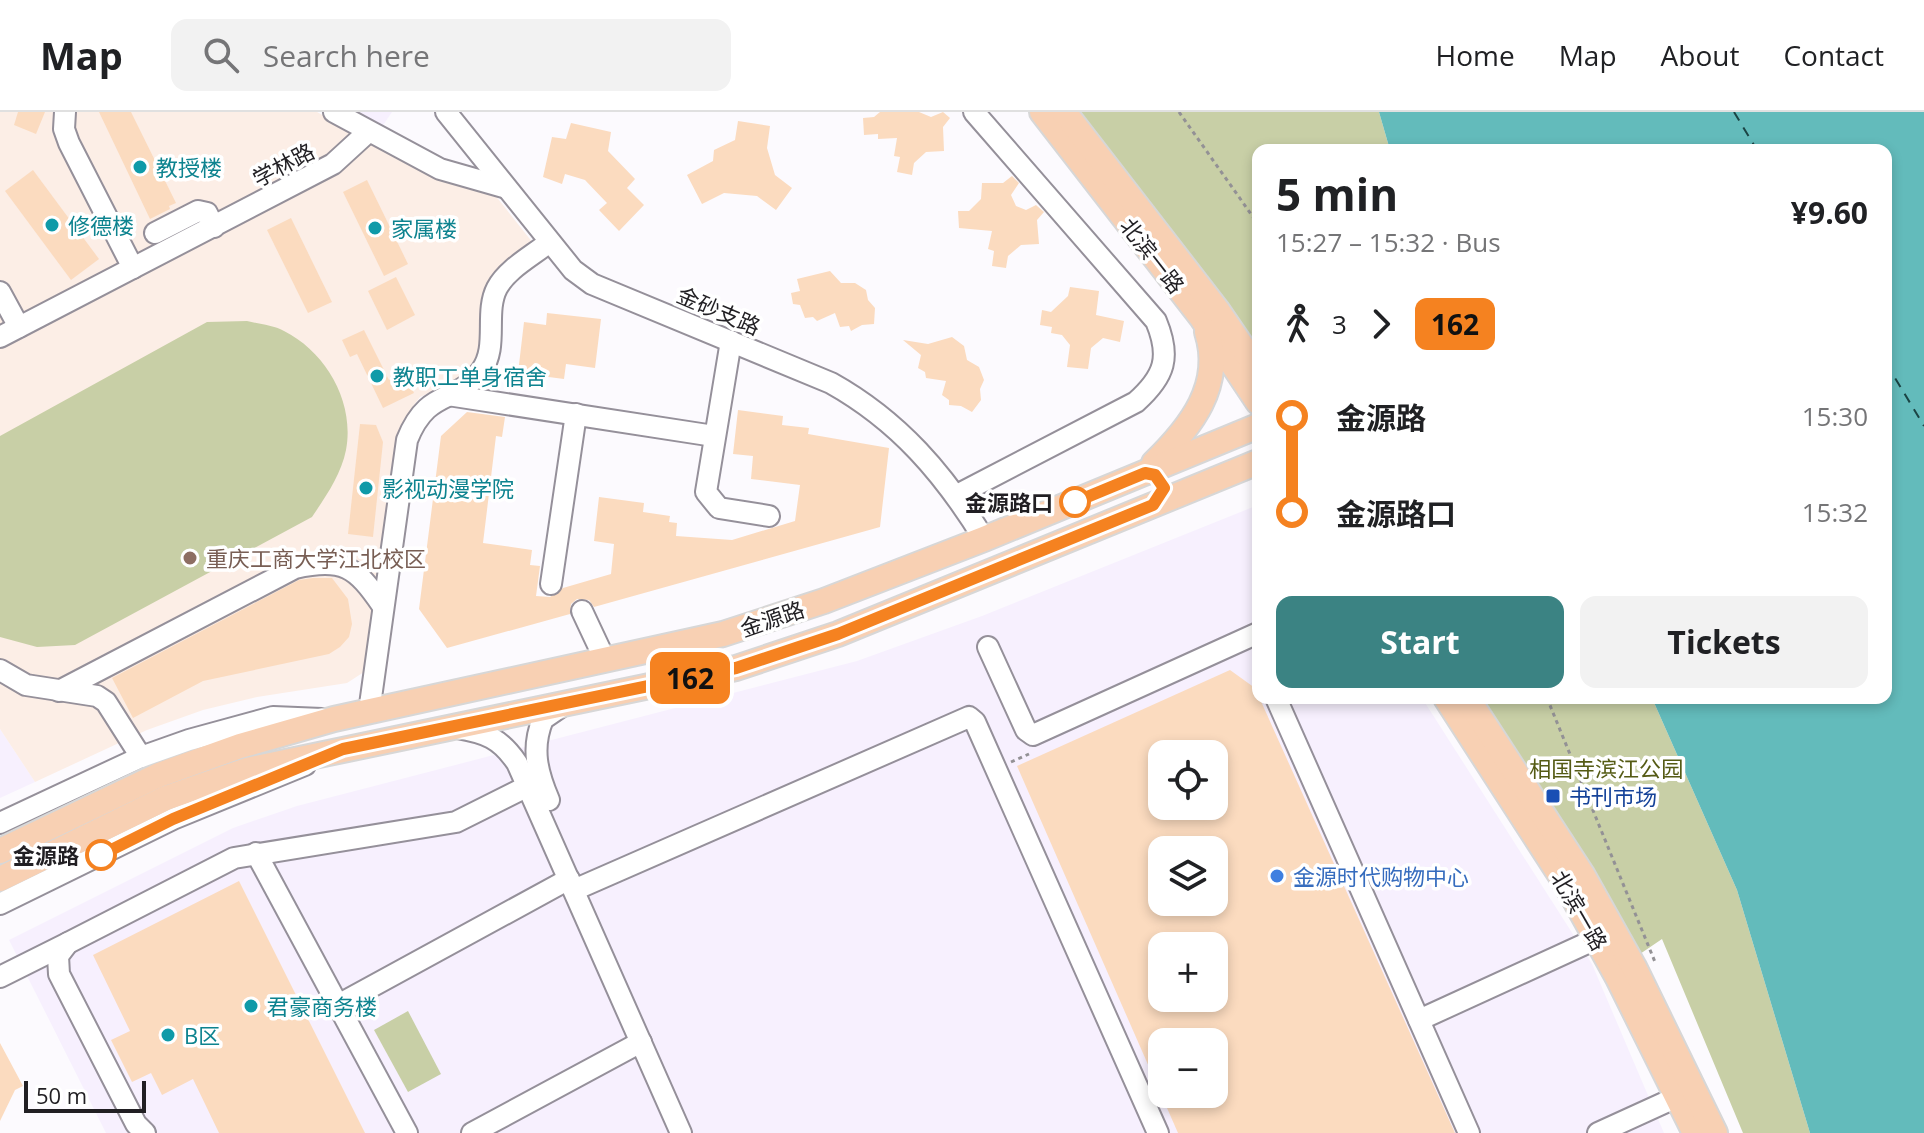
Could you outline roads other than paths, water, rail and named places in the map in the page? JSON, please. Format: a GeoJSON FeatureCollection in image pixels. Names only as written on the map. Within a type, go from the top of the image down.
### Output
{"type":"FeatureCollection","features":[{"type":"Feature","properties":{"kind":"main road","name":"北滨一路"},"geometry":{"type":"LineString","coordinates":[[1042,112],[1202,318],[1252,393]]}},
{"type":"Feature","properties":{"kind":"main road","name":"北滨一路"},"geometry":{"type":"LineString","coordinates":[[1064,112],[1217,310],[1252,361]]}},
{"type":"Feature","properties":{"kind":"main road"},"geometry":{"type":"LineString","coordinates":[[1145,473],[1181,437],[1204,399],[1213,353],[1202,318]]}},
{"type":"Feature","properties":{"kind":"main road","name":"金源路"},"geometry":{"type":"LineString","coordinates":[[0,851],[159,775],[334,719],[723,634],[984,539],[1252,428]]}},
{"type":"Feature","properties":{"kind":"main road","name":"金源路"},"geometry":{"type":"LineString","coordinates":[[0,879],[166,798],[247,770],[562,706],[736,668],[780,654],[838,634],[1251,468]]}},
{"type":"Feature","properties":{"kind":"main road"},"geometry":{"type":"LineString","coordinates":[[1145,473],[1155,475],[1164,488],[1153,505]]}},
{"type":"Feature","properties":{"kind":"main road","name":"北滨一路"},"geometry":{"type":"LineString","coordinates":[[1450,704],[1566,884],[1695,1133]]}},
{"type":"Feature","properties":{"kind":"main road","name":"北滨一路"},"geometry":{"type":"LineString","coordinates":[[1471,704],[1583,876],[1634,967],[1715,1133]]}},
{"type":"Feature","properties":{"kind":"street"},"geometry":{"type":"LineString","coordinates":[[65,112],[64,129],[69,143],[133,268]]}},
{"type":"Feature","properties":{"kind":"street"},"geometry":{"type":"LineString","coordinates":[[334,112],[440,169],[503,187]]}},
{"type":"Feature","properties":{"kind":"street","name":"金砂支路"},"geometry":{"type":"LineString","coordinates":[[446,112],[548,243],[573,270],[592,284],[831,383],[866,402],[896,426],[957,495],[984,539]]}},
{"type":"Feature","properties":{"kind":"street"},"geometry":{"type":"LineString","coordinates":[[957,495],[1136,402],[1154,386],[1163,367],[1166,344],[1156,321],[974,112]]}},
{"type":"Feature","properties":{"kind":"street","name":"学林路"},"geometry":{"type":"LineString","coordinates":[[9,332],[333,164],[368,132]]}},
{"type":"Feature","properties":{"kind":"street"},"geometry":{"type":"LineString","coordinates":[[155,233],[198,211],[207,213],[214,227]]}},
{"type":"Feature","properties":{"kind":"street"},"geometry":{"type":"LineString","coordinates":[[369,712],[407,440],[423,409],[481,371],[489,355],[493,298],[499,285],[548,243]]}},
{"type":"Feature","properties":{"kind":"street"},"geometry":{"type":"LineString","coordinates":[[0,292],[9,332]]}},
{"type":"Feature","properties":{"kind":"street"},"geometry":{"type":"LineString","coordinates":[[731,341],[705,482],[711,501],[719,508],[769,516]]}},
{"type":"Feature","properties":{"kind":"street"},"geometry":{"type":"LineString","coordinates":[[448,395],[714,436]]}},
{"type":"Feature","properties":{"kind":"street"},"geometry":{"type":"LineString","coordinates":[[551,584],[576,414]]}},
{"type":"Feature","properties":{"kind":"street"},"geometry":{"type":"LineString","coordinates":[[59,691],[295,568],[332,563],[350,567],[364,579],[382,605]]}},
{"type":"Feature","properties":{"kind":"street"},"geometry":{"type":"LineString","coordinates":[[582,611],[605,660]]}},
{"type":"Feature","properties":{"kind":"street"},"geometry":{"type":"LineString","coordinates":[[988,647],[1026,730],[1033,735],[1252,636]]}},
{"type":"Feature","properties":{"kind":"street"},"geometry":{"type":"LineString","coordinates":[[0,670],[26,685],[97,696],[106,702],[141,757]]}},
{"type":"Feature","properties":{"kind":"street"},"geometry":{"type":"LineString","coordinates":[[1279,704],[1469,1133]]}},
{"type":"Feature","properties":{"kind":"street"},"geometry":{"type":"LineString","coordinates":[[562,706],[543,719],[538,730],[535,751],[538,775],[576,884],[681,1133]]}},
{"type":"Feature","properties":{"kind":"street"},"geometry":{"type":"LineString","coordinates":[[0,823],[141,757],[273,717],[334,719]]}},
{"type":"Feature","properties":{"kind":"street"},"geometry":{"type":"LineString","coordinates":[[338,1005],[576,884],[969,717],[975,722],[1158,1133]]}},
{"type":"Feature","properties":{"kind":"street"},"geometry":{"type":"LineString","coordinates":[[453,727],[485,733],[502,742],[517,763],[695,1133]]}},
{"type":"Feature","properties":{"kind":"street"},"geometry":{"type":"LineString","coordinates":[[0,904],[173,819],[343,749]]}},
{"type":"Feature","properties":{"kind":"street"},"geometry":{"type":"LineString","coordinates":[[0,977],[215,865],[256,853],[456,822],[528,786]]}},
{"type":"Feature","properties":{"kind":"street"},"geometry":{"type":"LineString","coordinates":[[256,853],[407,1133]]}},
{"type":"Feature","properties":{"kind":"street"},"geometry":{"type":"LineString","coordinates":[[1419,1020],[1596,939]]}},
{"type":"Feature","properties":{"kind":"street"},"geometry":{"type":"LineString","coordinates":[[68,943],[58,956],[59,974],[136,1124],[145,1133]]}},
{"type":"Feature","properties":{"kind":"street"},"geometry":{"type":"LineString","coordinates":[[472,1133],[641,1042]]}},
{"type":"Feature","properties":{"kind":"street"},"geometry":{"type":"LineString","coordinates":[[1598,1133],[1677,1097]]}},
{"type":"Feature","properties":{"kind":"water"},"geometry":{"type":"Polygon","coordinates":[[[1379,112],[1924,112],[1924,1133],[1810,1133],[1737,890],[1655,704],[1892,704],[1892,144],[1388,144],[1379,112]]]}},
{"type":"Feature","properties":{"kind":"place","name":"教授楼"},"geometry":{"type":"Point","coordinates":[140,167]}},
{"type":"Feature","properties":{"kind":"place","name":"修德楼"},"geometry":{"type":"Point","coordinates":[52,225]}},
{"type":"Feature","properties":{"kind":"place","name":"家属楼"},"geometry":{"type":"Point","coordinates":[375,228]}},
{"type":"Feature","properties":{"kind":"place","name":"教职工单身宿舍"},"geometry":{"type":"Point","coordinates":[377,376]}},
{"type":"Feature","properties":{"kind":"place","name":"影视动漫学院"},"geometry":{"type":"Point","coordinates":[366,488]}},
{"type":"Feature","properties":{"kind":"place","name":"金源路口"},"geometry":{"type":"Point","coordinates":[1075,502]}},
{"type":"Feature","properties":{"kind":"place","name":"重庆工商大学江北校区"},"geometry":{"type":"Point","coordinates":[190,558]}},
{"type":"Feature","properties":{"kind":"place","name":"书刊市场"},"geometry":{"type":"Point","coordinates":[1553,796]}},
{"type":"Feature","properties":{"kind":"place","name":"金源路"},"geometry":{"type":"Point","coordinates":[101,855]}},
{"type":"Feature","properties":{"kind":"place","name":"金源时代购物中心"},"geometry":{"type":"Point","coordinates":[1277,876]}},
{"type":"Feature","properties":{"kind":"place","name":"君豪商务楼"},"geometry":{"type":"Point","coordinates":[251,1006]}},
{"type":"Feature","properties":{"kind":"place","name":"B区"},"geometry":{"type":"Point","coordinates":[168,1035]}},
{"type":"Feature","properties":{"kind":"park label","name":"相国寺滨江公园"},"geometry":{"type":"Point","coordinates":[1606,768]}}]}
